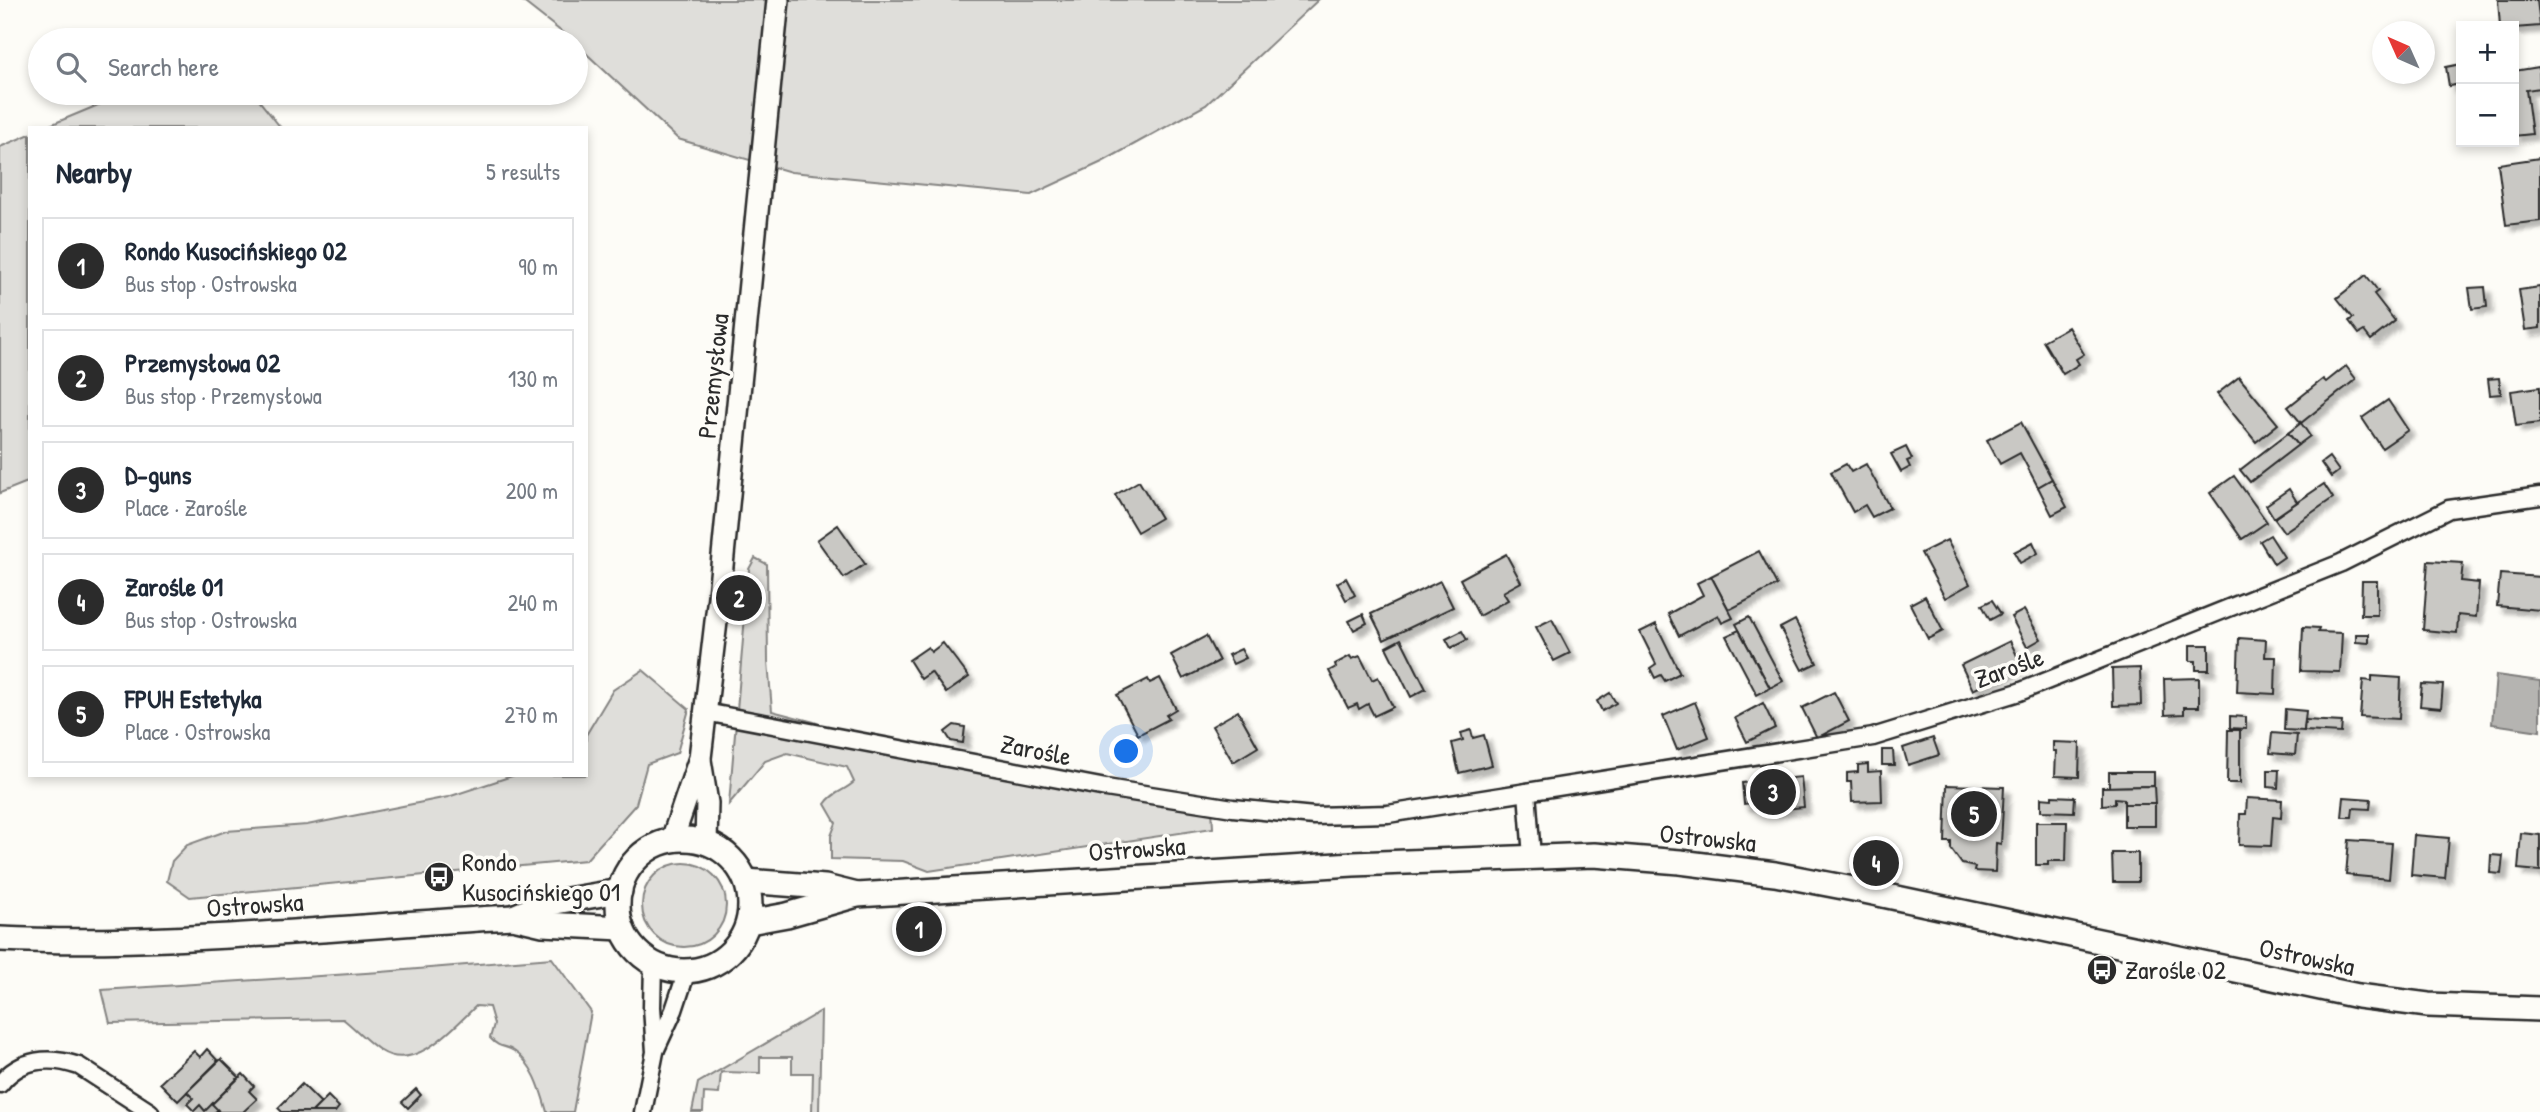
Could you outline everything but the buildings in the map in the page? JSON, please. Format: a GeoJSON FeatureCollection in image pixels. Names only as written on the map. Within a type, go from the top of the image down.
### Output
{"type":"FeatureCollection","features":[{"type":"Feature","properties":{"kind":"main road"},"geometry":{"type":"LineString","coordinates":[[689,839],[706,843],[730,858],[746,881],[750,901],[748,922],[740,941],[726,957],[707,967],[687,971],[670,970],[653,964],[640,954],[622,928],[618,909],[620,891],[630,867],[648,850],[672,840],[689,839]]}},
{"type":"Feature","properties":{"kind":"main road","name":"Ostrowska"},"geometry":{"type":"LineString","coordinates":[[748,922],[787,915],[857,895],[1312,866],[1594,855],[1775,874],[1963,911],[2358,996],[2428,1005],[2540,1009]]}},
{"type":"Feature","properties":{"kind":"main road","name":"Ostrowska"},"geometry":{"type":"LineString","coordinates":[[746,881],[825,887],[857,895]]}},
{"type":"Feature","properties":{"kind":"main road","name":"Ostrowska"},"geometry":{"type":"LineString","coordinates":[[513,917],[544,904],[620,891]]}},
{"type":"Feature","properties":{"kind":"main road","name":"Ostrowska"},"geometry":{"type":"LineString","coordinates":[[0,939],[165,939],[513,917],[542,924],[622,928]]}},
{"type":"Feature","properties":{"kind":"street","name":"Przemysłowa"},"geometry":{"type":"LineString","coordinates":[[672,840],[700,758],[719,596],[778,0]]}},
{"type":"Feature","properties":{"kind":"street","name":"Zarośle"},"geometry":{"type":"LineString","coordinates":[[705,712],[1107,788],[1233,808],[1314,816],[1388,814],[1872,737],[2019,692],[2328,568],[2449,509],[2540,496]]}},
{"type":"Feature","properties":{"kind":"street","name":"Przemysłowa"},"geometry":{"type":"LineString","coordinates":[[700,758],[707,803],[706,843]]}},
{"type":"Feature","properties":{"kind":"street"},"geometry":{"type":"LineString","coordinates":[[1527,792],[1532,857]]}},
{"type":"Feature","properties":{"kind":"street"},"geometry":{"type":"LineString","coordinates":[[643,1112],[654,1052],[653,964]]}},
{"type":"Feature","properties":{"kind":"street"},"geometry":{"type":"LineString","coordinates":[[654,1052],[674,1010],[687,971]]}},
{"type":"Feature","properties":{"kind":"street"},"geometry":{"type":"LineString","coordinates":[[0,1084],[19,1067],[34,1061],[65,1061],[79,1066],[150,1112]]}},
{"type":"Feature","properties":{"kind":"shaded area"},"geometry":{"type":"Polygon","coordinates":[[[521,0],[1318,0],[1206,105],[1102,162],[1031,195],[791,172],[678,139],[588,55],[588,28],[557,28],[521,0]]]}},
{"type":"Feature","properties":{"kind":"shaded area"},"geometry":{"type":"Polygon","coordinates":[[[98,105],[263,105],[279,126],[48,126],[98,105]]]}},
{"type":"Feature","properties":{"kind":"shaded area"},"geometry":{"type":"Polygon","coordinates":[[[28,135],[28,482],[0,493],[0,147],[28,135]]]}},
{"type":"Feature","properties":{"kind":"shaded area"},"geometry":{"type":"Polygon","coordinates":[[[755,558],[767,564],[768,661],[772,711],[814,722],[860,742],[1212,808],[1213,828],[929,871],[903,861],[831,859],[831,836],[836,823],[825,804],[832,796],[854,782],[847,767],[787,753],[765,761],[729,804],[749,569],[755,558]]]}},
{"type":"Feature","properties":{"kind":"shaded area"},"geometry":{"type":"Polygon","coordinates":[[[643,670],[689,709],[677,753],[647,764],[636,804],[586,860],[190,897],[167,881],[172,861],[187,845],[226,831],[307,825],[448,797],[509,777],[588,777],[588,732],[613,690],[643,670]]]}},
{"type":"Feature","properties":{"kind":"shaded area"},"geometry":{"type":"Polygon","coordinates":[[[2496,675],[2540,681],[2540,731],[2492,724],[2496,675]]]}},
{"type":"Feature","properties":{"kind":"shaded area"},"geometry":{"type":"Polygon","coordinates":[[[684,863],[700,866],[714,875],[723,889],[726,905],[723,921],[714,935],[700,944],[684,947],[668,944],[654,935],[645,921],[642,905],[645,889],[654,875],[668,866],[684,863]]]}},
{"type":"Feature","properties":{"kind":"shaded area"},"geometry":{"type":"Polygon","coordinates":[[[552,958],[591,1012],[573,1112],[547,1112],[536,1078],[527,1063],[514,1051],[490,1038],[494,1024],[489,1007],[476,1006],[445,1036],[420,1052],[394,1056],[381,1051],[343,1019],[110,1023],[102,990],[381,972],[552,958]]]}},
{"type":"Feature","properties":{"kind":"shaded area"},"geometry":{"type":"Polygon","coordinates":[[[821,1011],[819,1112],[812,1112],[813,1073],[792,1073],[792,1057],[760,1057],[760,1073],[721,1072],[719,1094],[704,1093],[703,1112],[692,1112],[698,1083],[821,1011]]]}},
{"type":"Feature","properties":{"kind":"place","name":"Przemysłowa 02"},"geometry":{"type":"Point","coordinates":[739,598]}},
{"type":"Feature","properties":{"kind":"place","name":"D-guns"},"geometry":{"type":"Point","coordinates":[1773,792]}},
{"type":"Feature","properties":{"kind":"place","name":"FPUH Estetyka"},"geometry":{"type":"Point","coordinates":[1974,814]}},
{"type":"Feature","properties":{"kind":"place","name":"Zarośle 01"},"geometry":{"type":"Point","coordinates":[1876,863]}},
{"type":"Feature","properties":{"kind":"place","name":"Rondo Kusocińskiego 01"},"geometry":{"type":"Point","coordinates":[439,877]}},
{"type":"Feature","properties":{"kind":"place","name":"Rondo Kusocińskiego 02"},"geometry":{"type":"Point","coordinates":[919,929]}},
{"type":"Feature","properties":{"kind":"place","name":"Zarośle 02"},"geometry":{"type":"Point","coordinates":[2102,970]}}]}
